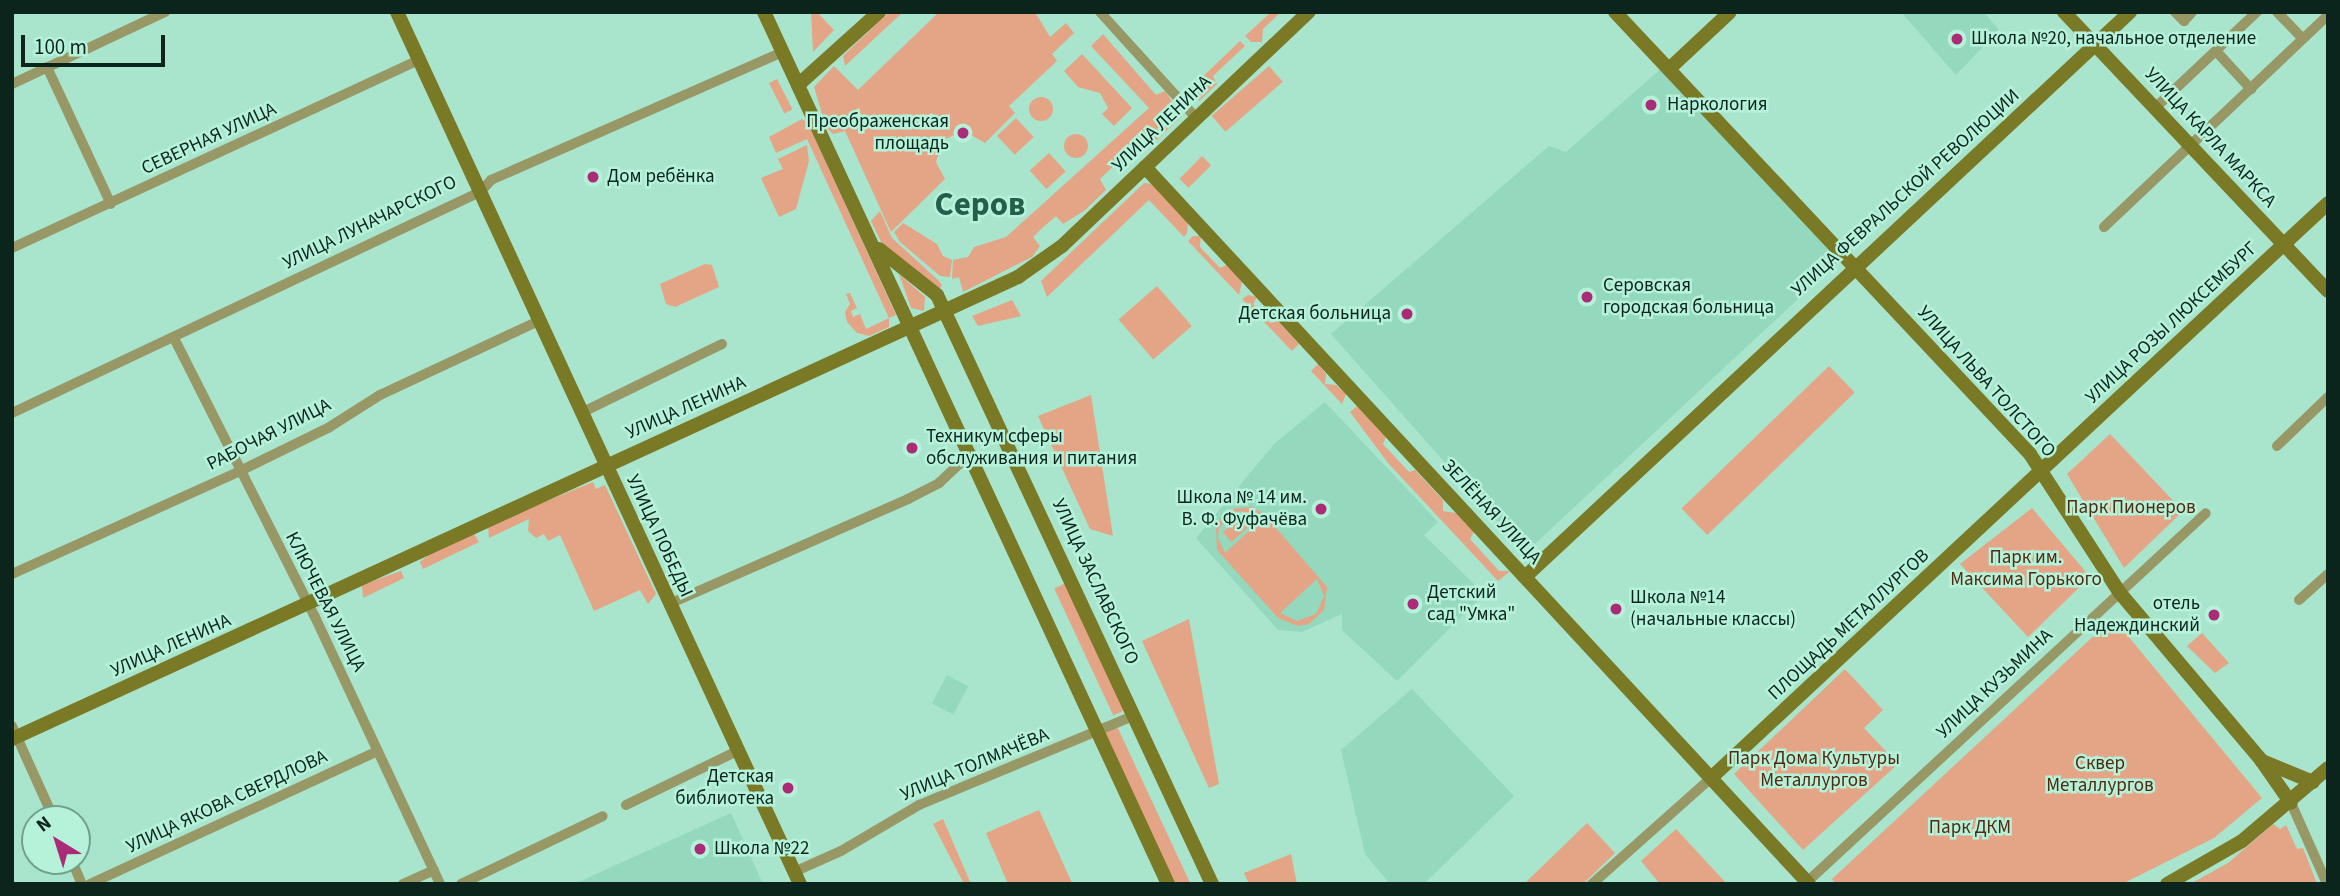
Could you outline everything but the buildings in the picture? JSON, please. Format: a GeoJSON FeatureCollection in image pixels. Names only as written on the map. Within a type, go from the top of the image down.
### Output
{"type":"FeatureCollection","features":[{"type":"Feature","properties":{"kind":"street"},"geometry":{"type":"LineString","coordinates":[[12,83],[165,12]]}},
{"type":"Feature","properties":{"kind":"street","name":"УЛИЦА ПОБЕДЫ"},"geometry":{"type":"LineString","coordinates":[[397,12],[797,878]]}},
{"type":"Feature","properties":{"kind":"street","name":"УЛИЦА ЗАСЛАВСКОГО"},"geometry":{"type":"LineString","coordinates":[[764,12],[913,326],[1168,884]]}},
{"type":"Feature","properties":{"kind":"street"},"geometry":{"type":"LineString","coordinates":[[798,85],[879,12]]}},
{"type":"Feature","properties":{"kind":"street"},"geometry":{"type":"LineString","coordinates":[[1100,12],[1196,118]]}},
{"type":"Feature","properties":{"kind":"street","name":"УЛИЦА ЛЕНИНА"},"geometry":{"type":"LineString","coordinates":[[14,734],[309,605],[605,465],[945,312],[1045,260],[1309,12]]}},
{"type":"Feature","properties":{"kind":"street","name":"УЛИЦА ЛЬВА ТОЛСТОГО"},"geometry":{"type":"LineString","coordinates":[[1615,12],[2042,471],[2120,593],[2261,760],[2291,803],[2327,884]]}},
{"type":"Feature","properties":{"kind":"street"},"geometry":{"type":"LineString","coordinates":[[1669,69],[1730,12]]}},
{"type":"Feature","properties":{"kind":"street","name":"УЛИЦА КАРЛА МАРКСА"},"geometry":{"type":"LineString","coordinates":[[2064,12],[2328,291]]}},
{"type":"Feature","properties":{"kind":"street","name":"УЛИЦА ФЕВРАЛЬСКОЙ РЕВОЛЮЦИИ"},"geometry":{"type":"LineString","coordinates":[[1525,577],[1853,266],[2130,12]]}},
{"type":"Feature","properties":{"kind":"street"},"geometry":{"type":"LineString","coordinates":[[2175,12],[2184,21],[2192,12]]}},
{"type":"Feature","properties":{"kind":"street"},"geometry":{"type":"LineString","coordinates":[[2155,108],[2258,12]]}},
{"type":"Feature","properties":{"kind":"street"},"geometry":{"type":"LineString","coordinates":[[2277,12],[2303,39]]}},
{"type":"Feature","properties":{"kind":"street"},"geometry":{"type":"LineString","coordinates":[[2104,227],[2328,15]]}},
{"type":"Feature","properties":{"kind":"street"},"geometry":{"type":"LineString","coordinates":[[2216,51],[2250,89]]}},
{"type":"Feature","properties":{"kind":"street","name":"УЛИЦА ЛУНАЧАРСКОГО"},"geometry":{"type":"LineString","coordinates":[[12,413],[480,192],[491,180],[783,52]]}},
{"type":"Feature","properties":{"kind":"street","name":"СЕВЕРНАЯ УЛИЦА"},"geometry":{"type":"LineString","coordinates":[[12,248],[419,60]]}},
{"type":"Feature","properties":{"kind":"street"},"geometry":{"type":"LineString","coordinates":[[47,67],[111,204]]}},
{"type":"Feature","properties":{"kind":"street","name":"ЗЕЛЁНАЯ УЛИЦА"},"geometry":{"type":"LineString","coordinates":[[1145,167],[1808,883]]}},
{"type":"Feature","properties":{"kind":"street","name":"УЛИЦА РОЗЫ ЛЮКСЕМБУРГ"},"geometry":{"type":"LineString","coordinates":[[2042,471],[2328,203]]}},
{"type":"Feature","properties":{"kind":"street","name":"УЛИЦА ЗАСЛАВСКОГО"},"geometry":{"type":"LineString","coordinates":[[875,246],[937,295],[1212,884]]}},
{"type":"Feature","properties":{"kind":"street","name":"РАБОЧАЯ УЛИЦА"},"geometry":{"type":"LineString","coordinates":[[12,574],[238,472],[328,428],[380,395],[539,321]]}},
{"type":"Feature","properties":{"kind":"street","name":"КЛЮЧЕВАЯ УЛИЦА"},"geometry":{"type":"LineString","coordinates":[[174,338],[238,472],[309,605],[440,884]]}},
{"type":"Feature","properties":{"kind":"street"},"geometry":{"type":"LineString","coordinates":[[581,413],[722,344]]}},
{"type":"Feature","properties":{"kind":"street"},"geometry":{"type":"LineString","coordinates":[[2277,446],[2328,397]]}},
{"type":"Feature","properties":{"kind":"street"},"geometry":{"type":"LineString","coordinates":[[669,604],[908,499],[939,483],[971,453]]}},
{"type":"Feature","properties":{"kind":"street","name":"ПЛОЩАДЬ МЕТАЛЛУРГОВ"},"geometry":{"type":"LineString","coordinates":[[1711,778],[2042,471]]}},
{"type":"Feature","properties":{"kind":"street","name":"УЛИЦА КУЗЬМИНА"},"geometry":{"type":"LineString","coordinates":[[1808,883],[2206,513]]}},
{"type":"Feature","properties":{"kind":"street"},"geometry":{"type":"LineString","coordinates":[[2299,600],[2328,574]]}},
{"type":"Feature","properties":{"kind":"street","name":"УЛИЦА ТОЛМАЧЁВА"},"geometry":{"type":"LineString","coordinates":[[797,878],[919,805],[1135,715]]}},
{"type":"Feature","properties":{"kind":"street"},"geometry":{"type":"LineString","coordinates":[[14,734],[47,805]]}},
{"type":"Feature","properties":{"kind":"street","name":"УЛИЦА ЯКОВА СВЕРДЛОВА"},"geometry":{"type":"LineString","coordinates":[[90,884],[378,751]]}},
{"type":"Feature","properties":{"kind":"street"},"geometry":{"type":"LineString","coordinates":[[626,805],[737,751]]}},
{"type":"Feature","properties":{"kind":"street"},"geometry":{"type":"LineString","coordinates":[[2261,760],[2313,782]]}},
{"type":"Feature","properties":{"kind":"street"},"geometry":{"type":"LineString","coordinates":[[2167,884],[2204,866],[2291,803],[2328,768]]}},
{"type":"Feature","properties":{"kind":"street"},"geometry":{"type":"LineString","coordinates":[[1592,884],[1711,778]]}},
{"type":"Feature","properties":{"kind":"street"},"geometry":{"type":"LineString","coordinates":[[461,884],[603,816]]}},
{"type":"Feature","properties":{"kind":"street"},"geometry":{"type":"LineString","coordinates":[[403,884],[434,870]]}},
{"type":"Feature","properties":{"kind":"shaded area","name":"Школа №20, начальное отделение"},"geometry":{"type":"Polygon","coordinates":[[[1901,12],[1989,12],[1986,15],[1999,30],[1956,75],[1901,12]]]}},
{"type":"Feature","properties":{"kind":"shaded area","name":"Серовская городская больница"},"geometry":{"type":"Polygon","coordinates":[[[1663,67],[1840,260],[1525,553],[1331,334],[1549,146],[1566,152],[1663,67]]]}},
{"type":"Feature","properties":{"kind":"shaded area","name":"Школа № 14 им. В. Ф. Фуфачёва"},"geometry":{"type":"Polygon","coordinates":[[[1325,402],[1438,522],[1424,535],[1484,594],[1397,681],[1342,630],[1342,614],[1302,632],[1278,630],[1196,538],[1274,444],[1325,402]]]}},
{"type":"Feature","properties":{"kind":"shaded area"},"geometry":{"type":"Polygon","coordinates":[[[947,675],[968,686],[953,715],[932,703],[947,675]]]}},
{"type":"Feature","properties":{"kind":"shaded area"},"geometry":{"type":"Polygon","coordinates":[[[1412,689],[1514,796],[1424,884],[1390,884],[1365,854],[1341,750],[1412,689]]]}},
{"type":"Feature","properties":{"kind":"shaded area","name":"Школа №22"},"geometry":{"type":"Polygon","coordinates":[[[731,813],[763,884],[574,884],[731,813]]]}},
{"type":"Feature","properties":{"kind":"green space"},"geometry":{"type":"Polygon","coordinates":[[[811,12],[817,12],[834,30],[813,52],[811,12]]]}},
{"type":"Feature","properties":{"kind":"green space"},"geometry":{"type":"Polygon","coordinates":[[[889,12],[903,12],[845,66],[843,56],[889,12]]]}},
{"type":"Feature","properties":{"kind":"green space"},"geometry":{"type":"Polygon","coordinates":[[[939,12],[1035,12],[1050,37],[1066,23],[1074,33],[1052,54],[1057,61],[1009,106],[1015,113],[985,143],[964,131],[943,140],[936,162],[945,179],[891,232],[845,131],[833,134],[826,127],[814,87],[834,66],[858,90],[939,12]]]}},
{"type":"Feature","properties":{"kind":"green space"},"geometry":{"type":"Polygon","coordinates":[[[1271,12],[1281,12],[1263,29],[1262,42],[1251,42],[1245,36],[1271,12]]]}},
{"type":"Feature","properties":{"kind":"green space"},"geometry":{"type":"Polygon","coordinates":[[[1103,34],[1156,95],[1165,91],[1182,116],[1157,140],[1145,136],[1100,179],[1106,190],[1084,211],[1063,224],[1056,216],[1040,230],[1033,237],[1040,246],[1032,257],[963,292],[959,277],[952,279],[953,260],[968,257],[974,247],[1006,237],[1149,108],[1091,46],[1103,34]]]}},
{"type":"Feature","properties":{"kind":"green space"},"geometry":{"type":"Polygon","coordinates":[[[1240,41],[1245,46],[1213,76],[1217,84],[1199,101],[1189,90],[1240,41]]]}},
{"type":"Feature","properties":{"kind":"green space"},"geometry":{"type":"Polygon","coordinates":[[[1082,54],[1132,108],[1114,126],[1102,114],[1108,108],[1100,93],[1078,87],[1064,71],[1082,54]]]}},
{"type":"Feature","properties":{"kind":"green space"},"geometry":{"type":"Polygon","coordinates":[[[1269,66],[1283,82],[1225,132],[1212,116],[1269,66]]]}},
{"type":"Feature","properties":{"kind":"green space"},"geometry":{"type":"Polygon","coordinates":[[[777,79],[792,109],[784,113],[769,83],[777,79]]]}},
{"type":"Feature","properties":{"kind":"green space"},"geometry":{"type":"Polygon","coordinates":[[[1041,97],[1052,104],[1053,109],[1046,120],[1041,121],[1030,114],[1029,109],[1036,98],[1041,97]]]}},
{"type":"Feature","properties":{"kind":"green space"},"geometry":{"type":"Polygon","coordinates":[[[1016,118],[1034,137],[1015,155],[997,136],[1016,118]]]}},
{"type":"Feature","properties":{"kind":"green space"},"geometry":{"type":"Polygon","coordinates":[[[802,119],[808,123],[896,315],[889,318],[807,139],[776,153],[769,137],[802,119]]]}},
{"type":"Feature","properties":{"kind":"green space"},"geometry":{"type":"Polygon","coordinates":[[[1076,134],[1087,141],[1088,146],[1081,157],[1076,158],[1065,151],[1064,146],[1071,135],[1076,134]]]}},
{"type":"Feature","properties":{"kind":"green space"},"geometry":{"type":"Polygon","coordinates":[[[807,145],[809,161],[796,209],[779,217],[761,178],[783,169],[778,159],[807,145]]]}},
{"type":"Feature","properties":{"kind":"green space"},"geometry":{"type":"Polygon","coordinates":[[[1049,153],[1066,172],[1046,189],[1030,170],[1049,153]]]}},
{"type":"Feature","properties":{"kind":"green space"},"geometry":{"type":"Polygon","coordinates":[[[1202,156],[1211,165],[1189,188],[1179,179],[1202,156]]]}},
{"type":"Feature","properties":{"kind":"green space"},"geometry":{"type":"Polygon","coordinates":[[[1144,183],[1153,184],[1188,223],[1184,237],[1149,200],[1047,297],[1041,281],[1144,183]]]}},
{"type":"Feature","properties":{"kind":"green space"},"geometry":{"type":"Polygon","coordinates":[[[880,211],[892,238],[938,280],[942,285],[939,290],[883,246],[871,221],[880,211]]]}},
{"type":"Feature","properties":{"kind":"green space"},"geometry":{"type":"Polygon","coordinates":[[[903,223],[937,244],[943,256],[952,260],[950,277],[940,276],[900,242],[894,232],[903,223]]]}},
{"type":"Feature","properties":{"kind":"green space"},"geometry":{"type":"Polygon","coordinates":[[[1193,236],[1201,236],[1200,247],[1220,268],[1227,265],[1242,282],[1239,295],[1188,241],[1193,236]]]}},
{"type":"Feature","properties":{"kind":"green space"},"geometry":{"type":"Polygon","coordinates":[[[705,264],[712,265],[719,287],[675,307],[666,304],[660,284],[705,264]]]}},
{"type":"Feature","properties":{"kind":"green space"},"geometry":{"type":"Polygon","coordinates":[[[899,274],[925,297],[924,311],[911,308],[899,274]]]}},
{"type":"Feature","properties":{"kind":"green space"},"geometry":{"type":"Polygon","coordinates":[[[1157,286],[1192,326],[1153,359],[1119,319],[1157,286]]]}},
{"type":"Feature","properties":{"kind":"green space"},"geometry":{"type":"Polygon","coordinates":[[[850,293],[857,308],[851,311],[853,317],[860,314],[866,329],[889,318],[889,327],[869,336],[857,333],[847,322],[845,312],[850,304],[846,294],[850,293]]]}},
{"type":"Feature","properties":{"kind":"green space"},"geometry":{"type":"Polygon","coordinates":[[[1248,295],[1257,297],[1253,304],[1270,323],[1278,321],[1299,344],[1292,351],[1242,299],[1248,295]]]}},
{"type":"Feature","properties":{"kind":"green space"},"geometry":{"type":"Polygon","coordinates":[[[1012,300],[1021,316],[978,326],[972,316],[1012,300]]]}},
{"type":"Feature","properties":{"kind":"green space"},"geometry":{"type":"Polygon","coordinates":[[[1318,364],[1326,374],[1325,384],[1336,385],[1346,394],[1342,404],[1311,371],[1318,364]]]}},
{"type":"Feature","properties":{"kind":"green space"},"geometry":{"type":"Polygon","coordinates":[[[1829,366],[1855,393],[1707,535],[1682,508],[1829,366]]]}},
{"type":"Feature","properties":{"kind":"green space"},"geometry":{"type":"Polygon","coordinates":[[[1091,395],[1113,536],[1090,529],[1038,416],[1091,395]]]}},
{"type":"Feature","properties":{"kind":"green space"},"geometry":{"type":"Polygon","coordinates":[[[1357,406],[1386,437],[1383,444],[1409,472],[1415,470],[1443,500],[1443,511],[1456,513],[1474,532],[1470,539],[1499,571],[1510,571],[1498,581],[1388,463],[1350,412],[1357,406]]]}},
{"type":"Feature","properties":{"kind":"green space","name":"Парк Пионеров"},"geometry":{"type":"Polygon","coordinates":[[[2110,434],[2183,511],[2124,568],[2067,474],[2110,434]]]}},
{"type":"Feature","properties":{"kind":"green space"},"geometry":{"type":"Polygon","coordinates":[[[593,482],[596,489],[605,485],[656,594],[648,604],[640,590],[594,611],[560,535],[548,541],[544,534],[536,538],[528,531],[529,519],[489,538],[488,525],[593,482]]]}},
{"type":"Feature","properties":{"kind":"green space"},"geometry":{"type":"Polygon","coordinates":[[[1252,507],[1263,513],[1327,587],[1324,610],[1309,624],[1298,626],[1278,618],[1217,550],[1216,526],[1230,509],[1252,507]],[[1242,511],[1233,513],[1219,528],[1218,538],[1225,553],[1262,519],[1242,511]],[[1317,579],[1280,613],[1297,621],[1316,614],[1324,596],[1317,579]]]}},
{"type":"Feature","properties":{"kind":"green space","name":"Парк им. Максима Горького"},"geometry":{"type":"Polygon","coordinates":[[[2032,508],[2090,577],[2028,637],[1960,564],[2032,508]]]}},
{"type":"Feature","properties":{"kind":"green space"},"geometry":{"type":"Polygon","coordinates":[[[1242,515],[1251,525],[1231,542],[1223,532],[1242,515]]]}},
{"type":"Feature","properties":{"kind":"green space"},"geometry":{"type":"Polygon","coordinates":[[[473,532],[479,542],[423,569],[420,562],[433,551],[473,532]]]}},
{"type":"Feature","properties":{"kind":"green space"},"geometry":{"type":"Polygon","coordinates":[[[401,571],[404,578],[363,598],[362,585],[401,571]]]}},
{"type":"Feature","properties":{"kind":"green space"},"geometry":{"type":"Polygon","coordinates":[[[1066,583],[1125,710],[1113,715],[1054,588],[1066,583]]]}},
{"type":"Feature","properties":{"kind":"green space","name":"Сквер Металлургов"},"geometry":{"type":"Polygon","coordinates":[[[2113,618],[2262,798],[2214,838],[2122,884],[1836,884],[1832,879],[2113,618]]]}},
{"type":"Feature","properties":{"kind":"green space"},"geometry":{"type":"Polygon","coordinates":[[[1189,619],[1219,784],[1209,788],[1142,641],[1189,619]]]}},
{"type":"Feature","properties":{"kind":"green space"},"geometry":{"type":"Polygon","coordinates":[[[2202,633],[2229,663],[2215,673],[2187,646],[2202,633]]]}},
{"type":"Feature","properties":{"kind":"green space","name":"Парк Дома Культуры Металлургов"},"geometry":{"type":"Polygon","coordinates":[[[1845,669],[1883,710],[1864,728],[1898,764],[1803,850],[1734,774],[1845,669]]]}},
{"type":"Feature","properties":{"kind":"green space"},"geometry":{"type":"Polygon","coordinates":[[[1116,724],[1190,884],[1169,884],[1098,732],[1116,724]]]}},
{"type":"Feature","properties":{"kind":"green space"},"geometry":{"type":"Polygon","coordinates":[[[1039,810],[1072,884],[1008,884],[986,833],[1039,810]]]}},
{"type":"Feature","properties":{"kind":"green space"},"geometry":{"type":"Polygon","coordinates":[[[943,819],[971,884],[964,884],[933,824],[943,819]]]}},
{"type":"Feature","properties":{"kind":"green space"},"geometry":{"type":"Polygon","coordinates":[[[1587,823],[1615,853],[1583,884],[1524,884],[1587,823]]]}},
{"type":"Feature","properties":{"kind":"green space"},"geometry":{"type":"Polygon","coordinates":[[[2273,824],[2280,829],[2286,825],[2297,849],[2303,848],[2317,884],[2190,884],[2228,863],[2273,824]]]}},
{"type":"Feature","properties":{"kind":"green space"},"geometry":{"type":"Polygon","coordinates":[[[1676,829],[1727,884],[1660,884],[1641,861],[1676,829]]]}},
{"type":"Feature","properties":{"kind":"green space"},"geometry":{"type":"Polygon","coordinates":[[[1291,854],[1297,884],[1249,884],[1244,873],[1291,854]]]}},
{"type":"Feature","properties":{"kind":"place","name":"Школа №20, начальное отделение"},"geometry":{"type":"Point","coordinates":[1957,39]}},
{"type":"Feature","properties":{"kind":"place","name":"Наркология"},"geometry":{"type":"Point","coordinates":[1651,105]}},
{"type":"Feature","properties":{"kind":"place","name":"Преображенская площадь"},"geometry":{"type":"Point","coordinates":[963,133]}},
{"type":"Feature","properties":{"kind":"place","name":"Дом ребёнка"},"geometry":{"type":"Point","coordinates":[593,177]}},
{"type":"Feature","properties":{"kind":"place","name":"Серовская городская больница"},"geometry":{"type":"Point","coordinates":[1587,297]}},
{"type":"Feature","properties":{"kind":"place","name":"Детская больница"},"geometry":{"type":"Point","coordinates":[1407,314]}},
{"type":"Feature","properties":{"kind":"place","name":"Техникум сферы обслуживания и питания"},"geometry":{"type":"Point","coordinates":[912,448]}},
{"type":"Feature","properties":{"kind":"place","name":"Школа № 14 им. В. Ф. Фуфачёва"},"geometry":{"type":"Point","coordinates":[1321,509]}},
{"type":"Feature","properties":{"kind":"place","name":"Детский сад \"Умка\""},"geometry":{"type":"Point","coordinates":[1413,604]}},
{"type":"Feature","properties":{"kind":"place","name":"Школа №14 (начальные классы)"},"geometry":{"type":"Point","coordinates":[1616,609]}},
{"type":"Feature","properties":{"kind":"place","name":"отель Надеждинский"},"geometry":{"type":"Point","coordinates":[2214,615]}},
{"type":"Feature","properties":{"kind":"place","name":"Детская библиотека"},"geometry":{"type":"Point","coordinates":[788,788]}},
{"type":"Feature","properties":{"kind":"place","name":"Школа №22"},"geometry":{"type":"Point","coordinates":[700,849]}},
{"type":"Feature","properties":{"kind":"district","name":"Серов"},"geometry":{"type":"Point","coordinates":[980,205]}},
{"type":"Feature","properties":{"kind":"park label","name":"Парк ДКМ"},"geometry":{"type":"Point","coordinates":[1970,828]}}]}
